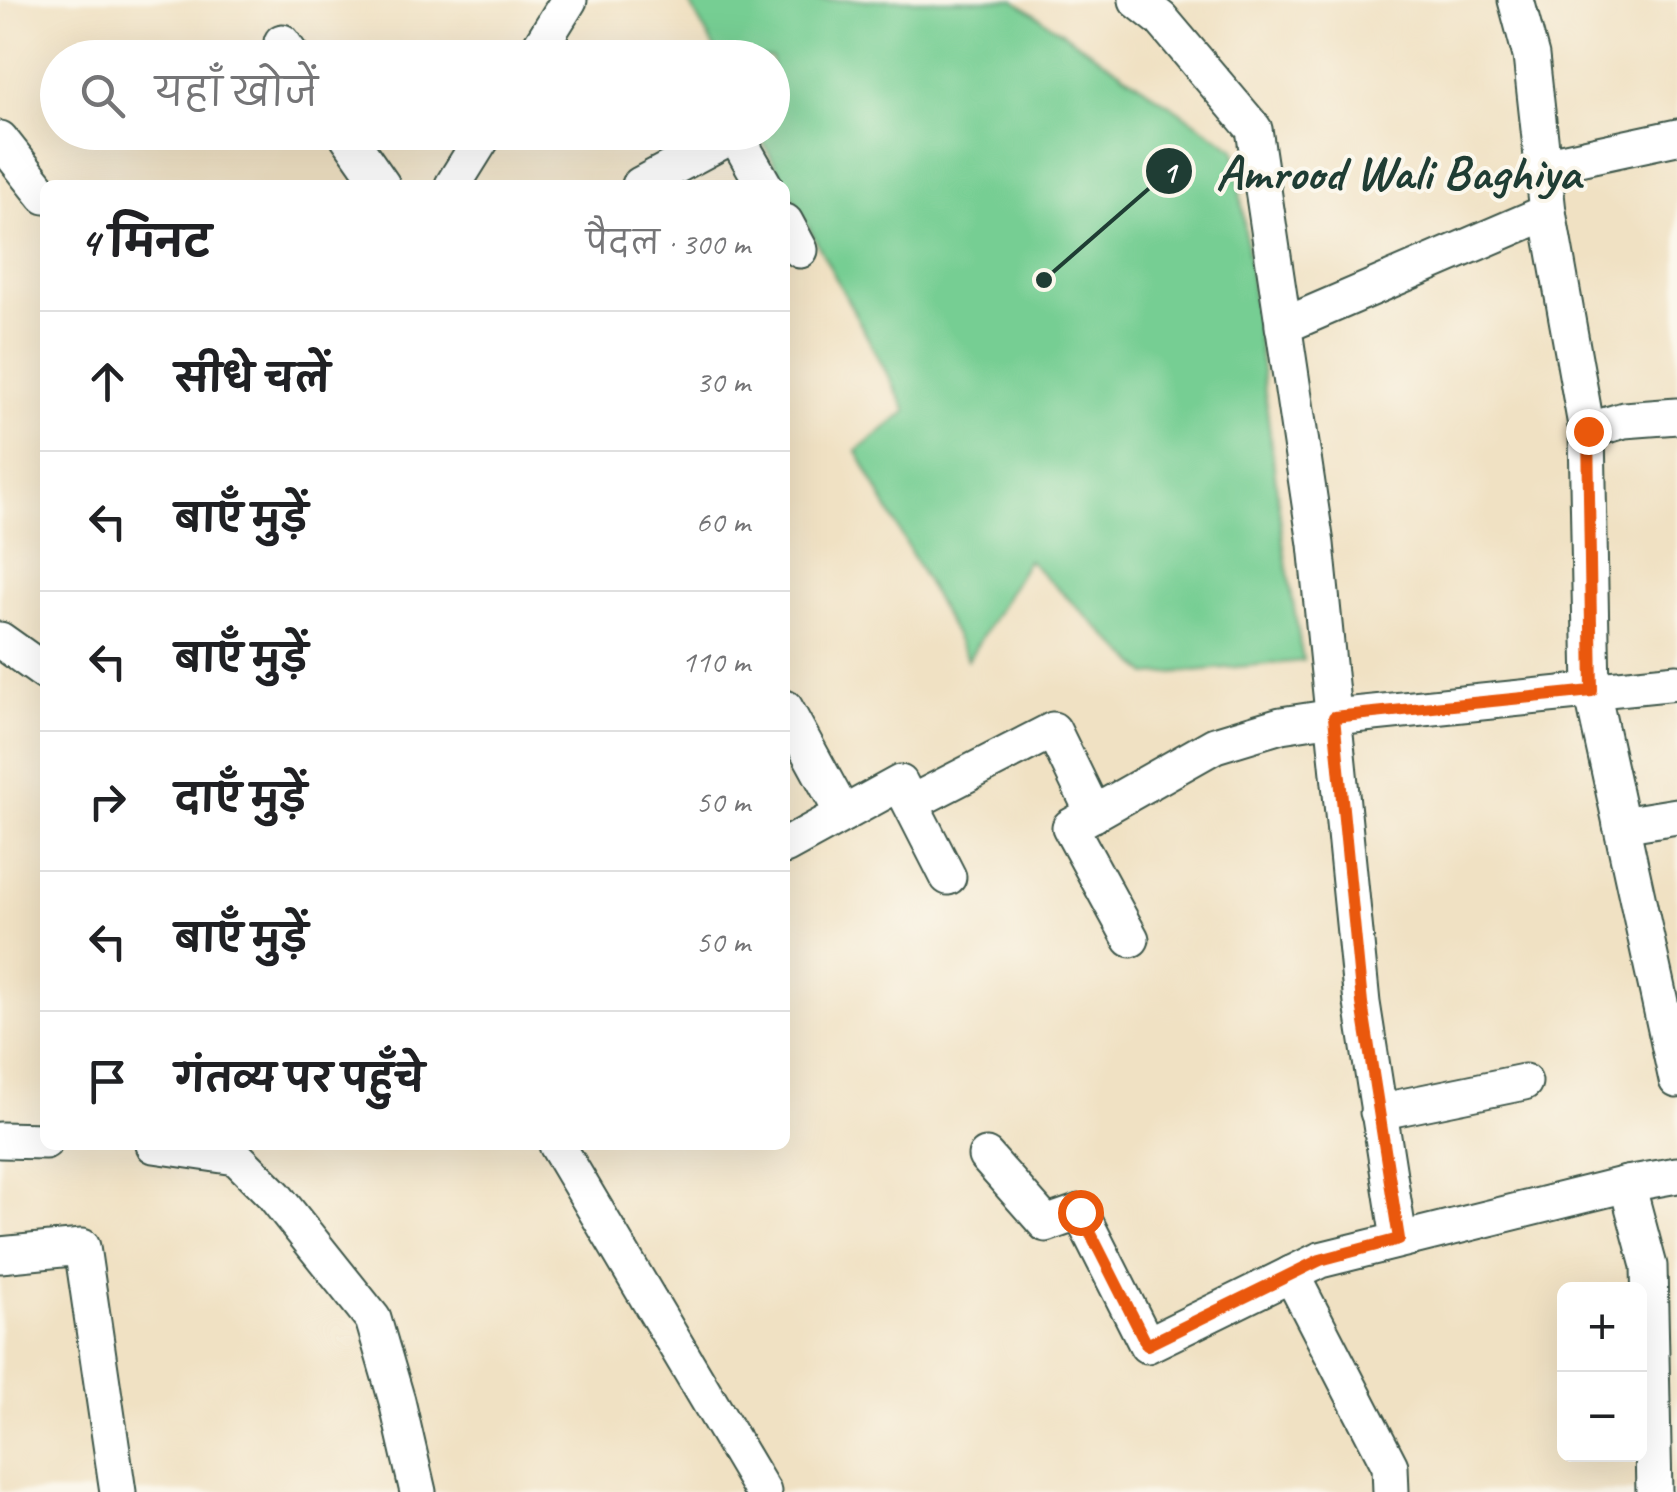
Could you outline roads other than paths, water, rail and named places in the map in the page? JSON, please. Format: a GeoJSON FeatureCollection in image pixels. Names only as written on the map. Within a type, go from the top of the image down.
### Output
{"type":"FeatureCollection","features":[{"type":"Feature","properties":{"kind":"street"},"geometry":{"type":"LineString","coordinates":[[544,40],[569,0]]}},
{"type":"Feature","properties":{"kind":"street"},"geometry":{"type":"LineString","coordinates":[[1516,0],[1532,56],[1548,212],[1588,431],[1592,691],[1621,824],[1667,986],[1677,1080]]}},
{"type":"Feature","properties":{"kind":"street"},"geometry":{"type":"LineString","coordinates":[[1147,4],[1254,129],[1316,544],[1362,1003],[1399,1239]]}},
{"type":"Feature","properties":{"kind":"street"},"geometry":{"type":"LineString","coordinates":[[0,138],[40,190]]}},
{"type":"Feature","properties":{"kind":"street"},"geometry":{"type":"LineString","coordinates":[[1542,166],[1677,138]]}},
{"type":"Feature","properties":{"kind":"street"},"geometry":{"type":"LineString","coordinates":[[358,150],[379,180]]}},
{"type":"Feature","properties":{"kind":"street"},"geometry":{"type":"LineString","coordinates":[[456,180],[475,150]]}},
{"type":"Feature","properties":{"kind":"street"},"geometry":{"type":"LineString","coordinates":[[649,180],[706,150]]}},
{"type":"Feature","properties":{"kind":"street"},"geometry":{"type":"LineString","coordinates":[[745,150],[761,180]]}},
{"type":"Feature","properties":{"kind":"street"},"geometry":{"type":"LineString","coordinates":[[1283,326],[1548,212]]}},
{"type":"Feature","properties":{"kind":"street"},"geometry":{"type":"LineString","coordinates":[[1588,431],[1624,420],[1677,416]]}},
{"type":"Feature","properties":{"kind":"street"},"geometry":{"type":"LineString","coordinates":[[0,640],[40,668]]}},
{"type":"Feature","properties":{"kind":"street"},"geometry":{"type":"LineString","coordinates":[[1130,939],[1070,827],[1215,744],[1334,717],[1677,682]]}},
{"type":"Feature","properties":{"kind":"street"},"geometry":{"type":"LineString","coordinates":[[790,717],[843,814]]}},
{"type":"Feature","properties":{"kind":"street"},"geometry":{"type":"LineString","coordinates":[[911,803],[1053,730],[1094,814]]}},
{"type":"Feature","properties":{"kind":"street"},"geometry":{"type":"LineString","coordinates":[[790,843],[900,783],[948,876]]}},
{"type":"Feature","properties":{"kind":"street"},"geometry":{"type":"LineString","coordinates":[[1621,824],[1677,816]]}},
{"type":"Feature","properties":{"kind":"street"},"geometry":{"type":"LineString","coordinates":[[1378,1112],[1524,1082]]}},
{"type":"Feature","properties":{"kind":"street"},"geometry":{"type":"LineString","coordinates":[[0,1140],[40,1141]]}},
{"type":"Feature","properties":{"kind":"street"},"geometry":{"type":"LineString","coordinates":[[188,1150],[236,1157],[274,1195],[373,1319],[418,1492]]}},
{"type":"Feature","properties":{"kind":"street"},"geometry":{"type":"LineString","coordinates":[[560,1150],[763,1492]]}},
{"type":"Feature","properties":{"kind":"street"},"geometry":{"type":"LineString","coordinates":[[986,1156],[1046,1224],[1080,1212],[1147,1345],[1320,1260],[1677,1175]]}},
{"type":"Feature","properties":{"kind":"street"},"geometry":{"type":"LineString","coordinates":[[1627,1184],[1664,1344],[1654,1492]]}},
{"type":"Feature","properties":{"kind":"street"},"geometry":{"type":"LineString","coordinates":[[0,1255],[82,1247],[118,1492]]}},
{"type":"Feature","properties":{"kind":"street"},"geometry":{"type":"LineString","coordinates":[[1291,1274],[1390,1466],[1391,1492]]}},
{"type":"Feature","properties":{"kind":"place","name":"Amrood Wali Baghiya"},"geometry":{"type":"Point","coordinates":[1044,280]}}]}
